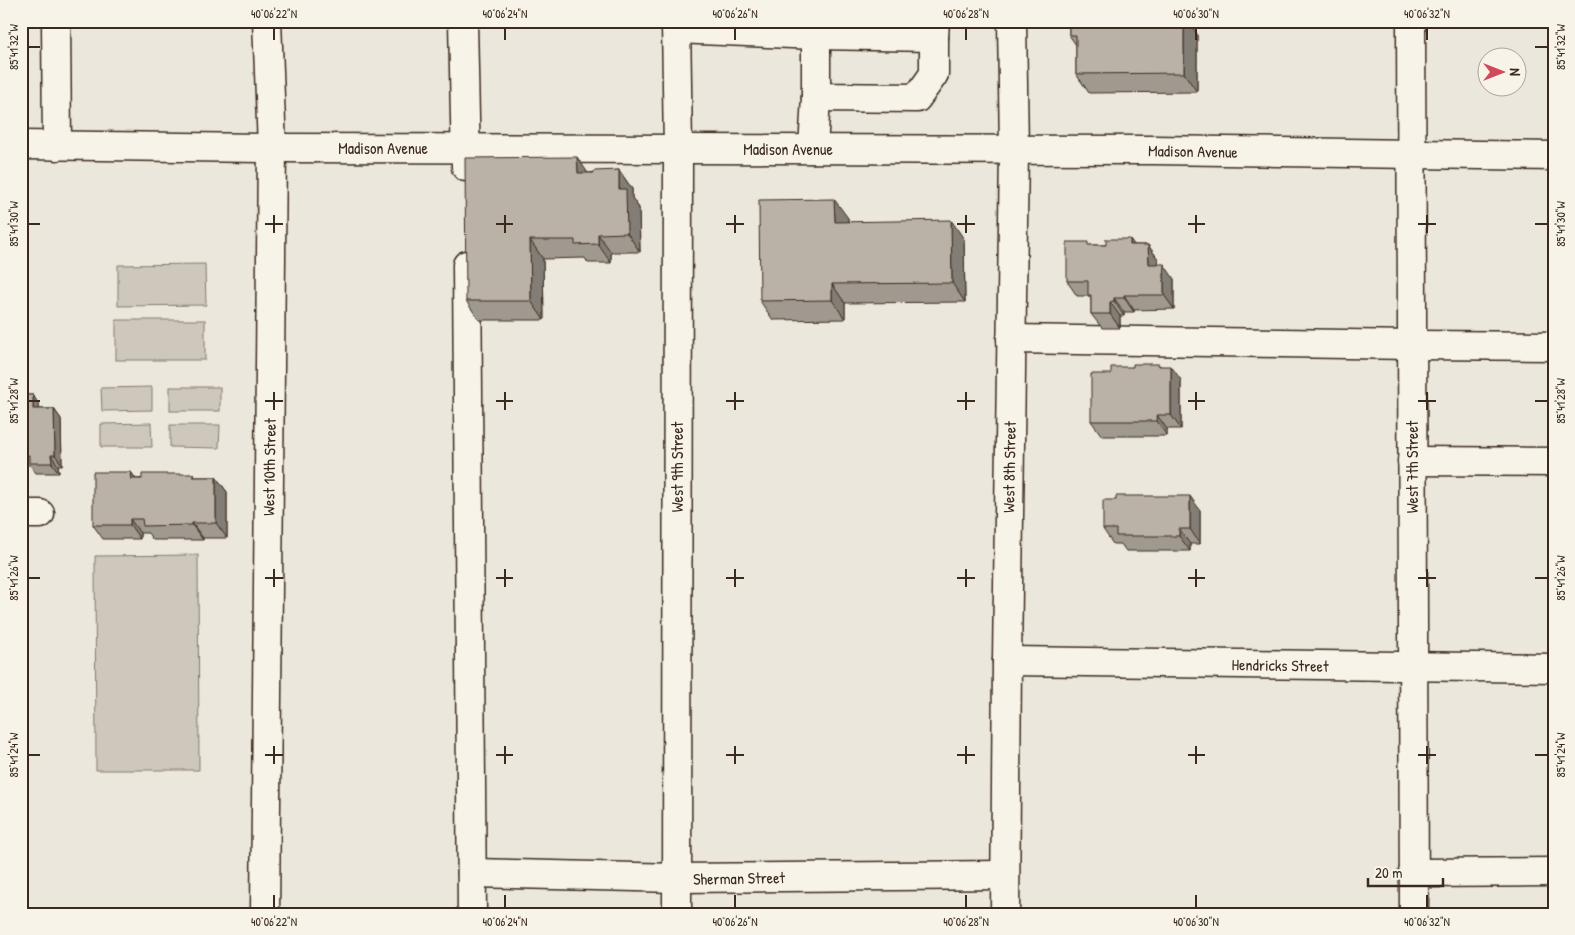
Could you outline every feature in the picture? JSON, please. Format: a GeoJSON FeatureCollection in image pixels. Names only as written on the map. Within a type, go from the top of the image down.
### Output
{"type":"FeatureCollection","features":[{"type":"Feature","properties":{"kind":"street"},"geometry":{"type":"LineString","coordinates":[[56,21],[57,146]]}},
{"type":"Feature","properties":{"kind":"street","name":"West 10th Street"},"geometry":{"type":"LineString","coordinates":[[265,914],[272,148],[267,21]]}},
{"type":"Feature","properties":{"kind":"street"},"geometry":{"type":"LineString","coordinates":[[463,21],[466,188]]}},
{"type":"Feature","properties":{"kind":"street","name":"West 8th Street"},"geometry":{"type":"LineString","coordinates":[[1005,914],[1014,150],[1012,21]]}},
{"type":"Feature","properties":{"kind":"street","name":"West 7th Street"},"geometry":{"type":"LineString","coordinates":[[1411,21],[1414,914]]}},
{"type":"Feature","properties":{"kind":"street"},"geometry":{"type":"LineString","coordinates":[[676,25],[816,35],[934,29],[934,74],[917,98],[816,97]]}},
{"type":"Feature","properties":{"kind":"street","name":"West 9th Street"},"geometry":{"type":"LineString","coordinates":[[676,25],[678,149],[677,914]]}},
{"type":"Feature","properties":{"kind":"street"},"geometry":{"type":"LineString","coordinates":[[813,149],[816,97],[816,35]]}},
{"type":"Feature","properties":{"kind":"street","name":"Madison Avenue"},"geometry":{"type":"LineString","coordinates":[[21,145],[272,148],[1153,150],[1554,156]]}},
{"type":"Feature","properties":{"kind":"street"},"geometry":{"type":"LineString","coordinates":[[466,238],[472,914]]}},
{"type":"Feature","properties":{"kind":"street"},"geometry":{"type":"LineString","coordinates":[[1011,339],[1554,346]]}},
{"type":"Feature","properties":{"kind":"street"},"geometry":{"type":"LineString","coordinates":[[1412,461],[1554,462]]}},
{"type":"Feature","properties":{"kind":"street","name":"Hendricks Street"},"geometry":{"type":"LineString","coordinates":[[1007,662],[1554,668]]}},
{"type":"Feature","properties":{"kind":"street"},"geometry":{"type":"LineString","coordinates":[[1413,873],[1554,872]]}},
{"type":"Feature","properties":{"kind":"street","name":"Sherman Street"},"geometry":{"type":"LineString","coordinates":[[472,873],[677,878],[1005,875]]}},
{"type":"Feature","properties":{"kind":"shaded area"},"geometry":{"type":"Polygon","coordinates":[[[205,264],[206,305],[118,306],[118,265],[205,264]]]}},
{"type":"Feature","properties":{"kind":"shaded area"},"geometry":{"type":"Polygon","coordinates":[[[116,320],[205,320],[205,360],[116,360],[116,320]]]}},
{"type":"Feature","properties":{"kind":"shaded area"},"geometry":{"type":"Polygon","coordinates":[[[152,387],[152,410],[102,411],[101,388],[152,387]]]}},
{"type":"Feature","properties":{"kind":"shaded area"},"geometry":{"type":"Polygon","coordinates":[[[170,387],[220,387],[220,411],[170,411],[170,387]]]}},
{"type":"Feature","properties":{"kind":"shaded area"},"geometry":{"type":"Polygon","coordinates":[[[151,423],[152,447],[101,447],[101,424],[151,423]]]}},
{"type":"Feature","properties":{"kind":"shaded area"},"geometry":{"type":"Polygon","coordinates":[[[170,425],[220,425],[219,448],[170,447],[170,425]]]}},
{"type":"Feature","properties":{"kind":"shaded area"},"geometry":{"type":"Polygon","coordinates":[[[198,555],[199,770],[96,770],[95,556],[198,555]]]}},
{"type":"Feature","properties":{"kind":"building"},"geometry":{"type":"Polygon","coordinates":[[[1069,21],[1184,21],[1184,73],[1076,74],[1076,35],[1069,35],[1069,21]]]}},
{"type":"Feature","properties":{"kind":"building"},"geometry":{"type":"Polygon","coordinates":[[[577,157],[578,173],[619,170],[619,189],[626,189],[627,233],[598,234],[598,244],[575,245],[575,240],[530,240],[531,301],[466,301],[465,158],[577,157]]]}},
{"type":"Feature","properties":{"kind":"building"},"geometry":{"type":"Polygon","coordinates":[[[834,199],[835,222],[951,220],[952,283],[832,284],[832,300],[760,301],[759,200],[834,199]]]}},
{"type":"Feature","properties":{"kind":"building"},"geometry":{"type":"Polygon","coordinates":[[[1106,239],[1130,239],[1130,245],[1148,245],[1149,264],[1164,264],[1164,295],[1124,295],[1124,298],[1114,298],[1114,301],[1110,302],[1110,314],[1091,314],[1091,295],[1088,295],[1088,281],[1067,281],[1067,242],[1088,242],[1088,245],[1106,245],[1106,239]]]}},
{"type":"Feature","properties":{"kind":"building"},"geometry":{"type":"Polygon","coordinates":[[[1133,364],[1171,366],[1171,415],[1157,415],[1157,421],[1091,421],[1091,374],[1111,374],[1111,367],[1133,367],[1133,364]]]}},
{"type":"Feature","properties":{"kind":"building"},"geometry":{"type":"Polygon","coordinates":[[[21,395],[33,395],[33,409],[54,409],[55,455],[51,455],[52,463],[29,463],[29,455],[21,455],[21,395]]]}},
{"type":"Feature","properties":{"kind":"building"},"geometry":{"type":"Polygon","coordinates":[[[93,472],[131,472],[131,479],[142,479],[142,474],[193,474],[193,477],[216,477],[216,523],[143,526],[142,519],[130,519],[130,525],[93,525],[93,472]]]}},
{"type":"Feature","properties":{"kind":"building"},"geometry":{"type":"Polygon","coordinates":[[[1116,496],[1190,496],[1190,529],[1179,529],[1179,536],[1116,536],[1116,529],[1103,529],[1103,500],[1116,500],[1116,496]]]}}]}
